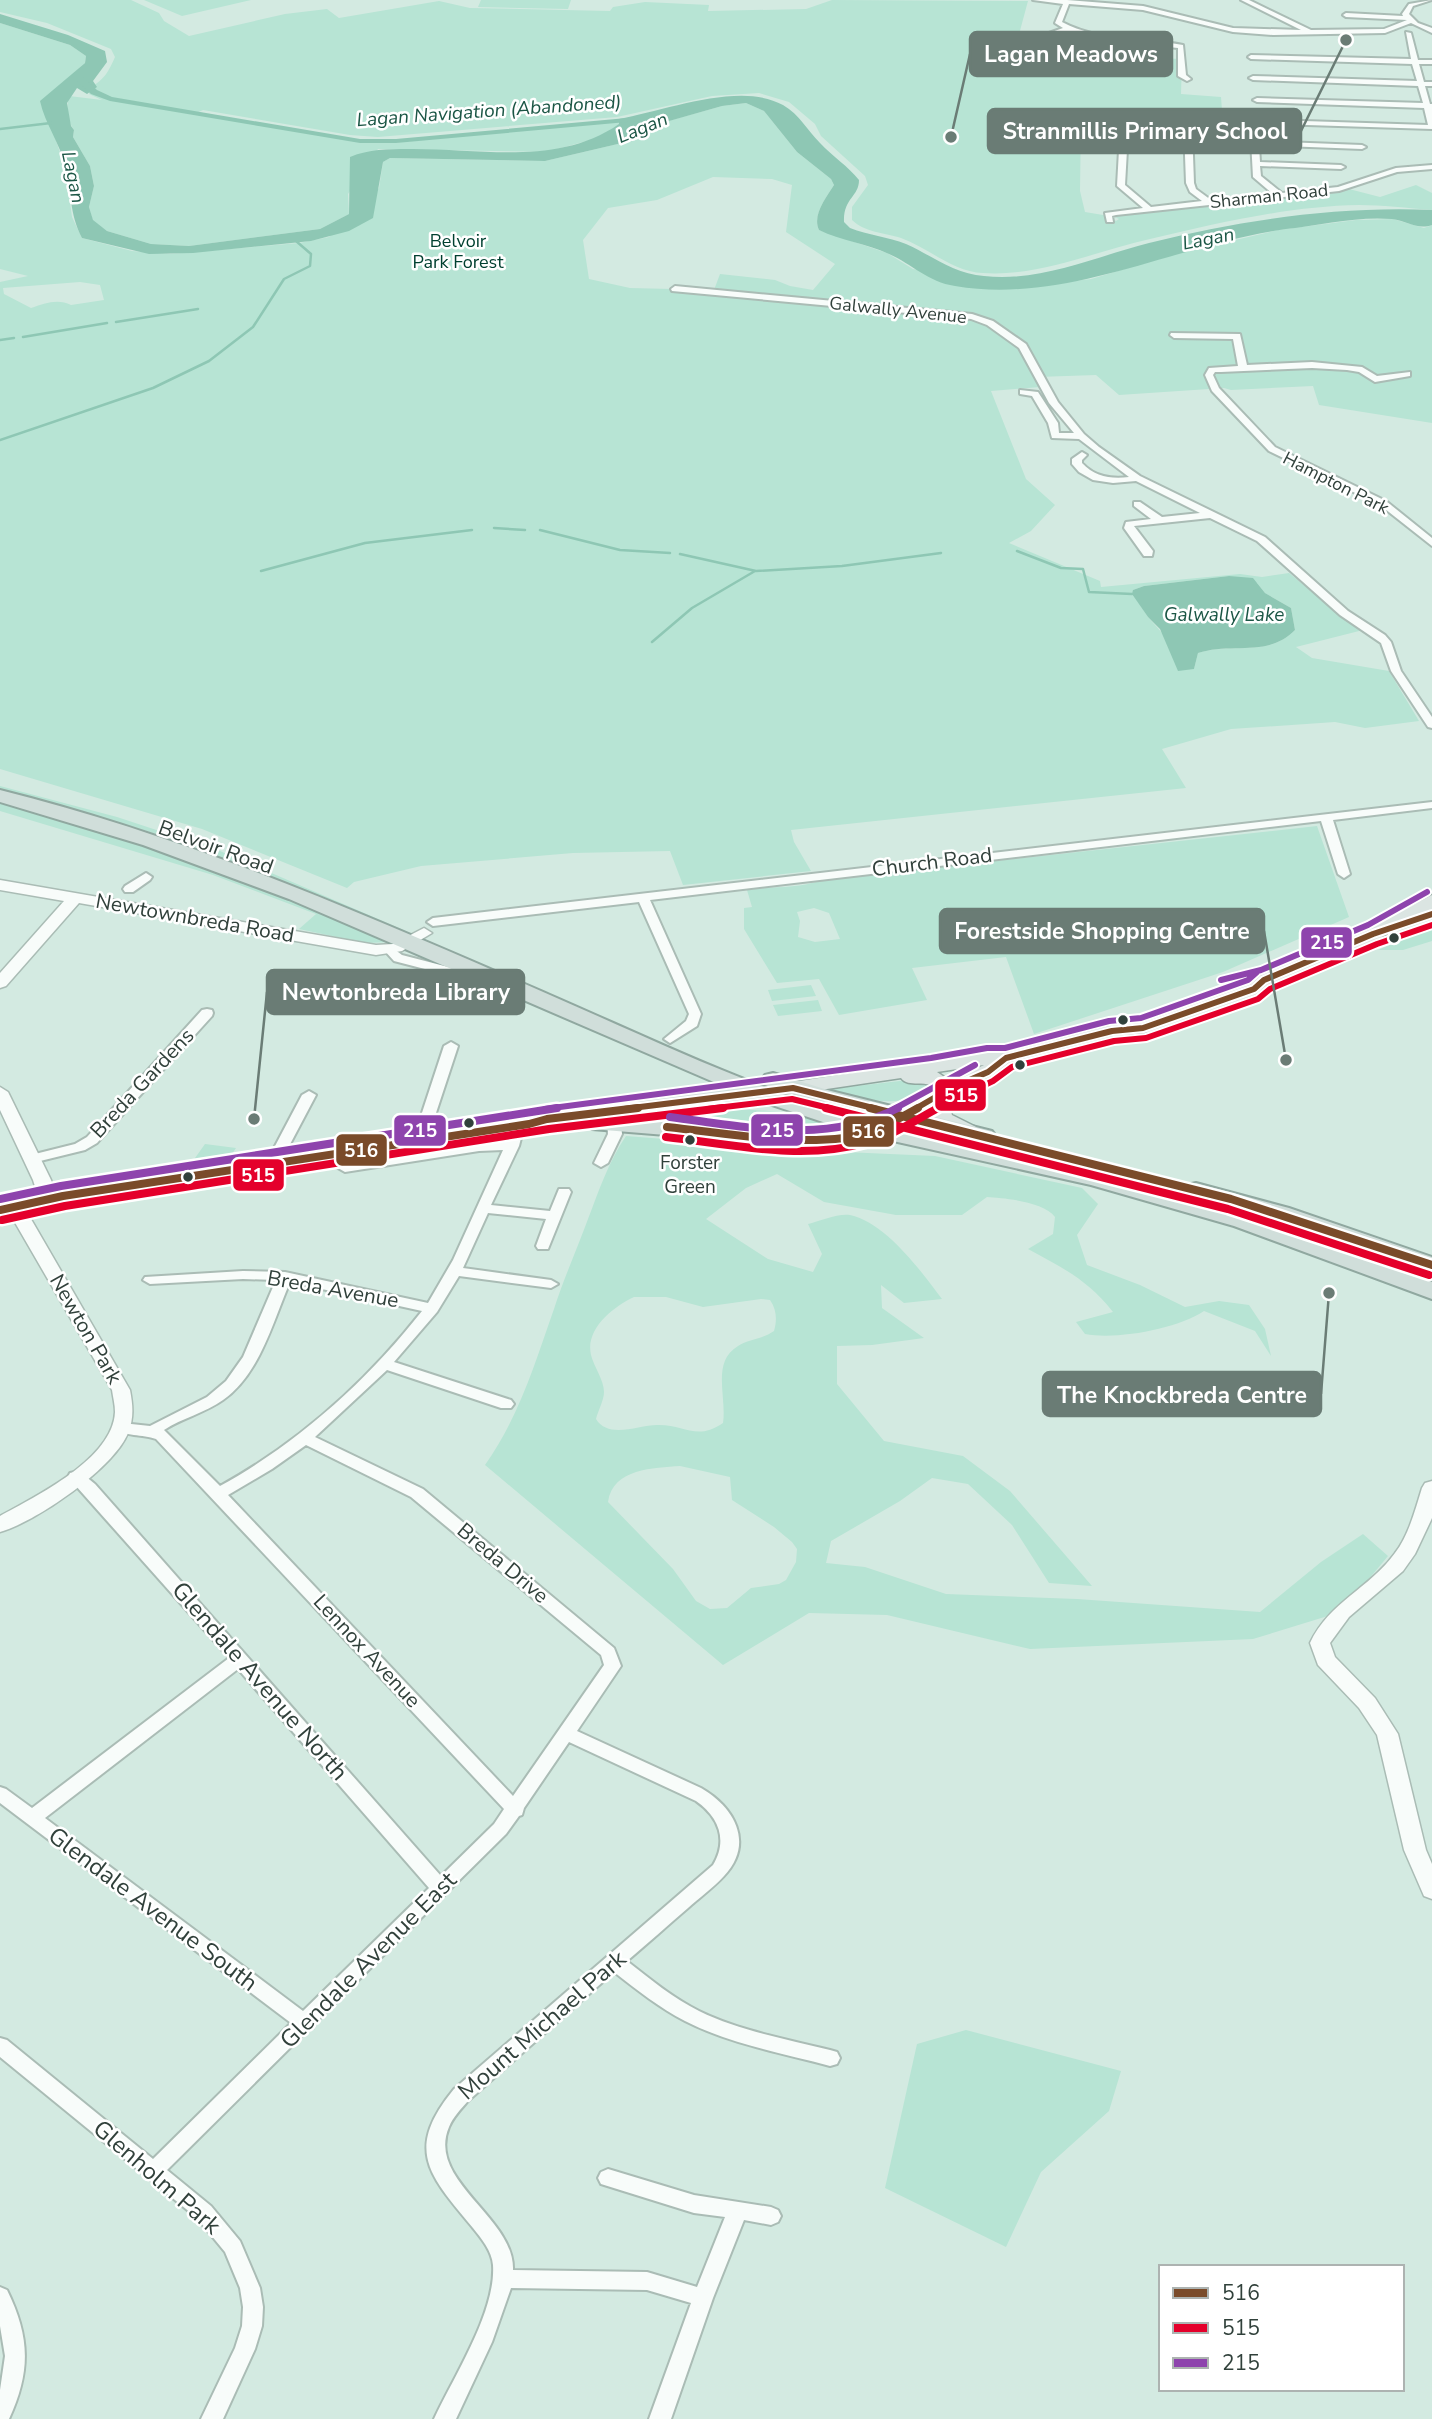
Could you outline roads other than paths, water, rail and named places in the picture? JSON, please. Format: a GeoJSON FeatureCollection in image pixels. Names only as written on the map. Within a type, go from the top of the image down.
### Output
{"type":"FeatureCollection","features":[{"type":"Feature","properties":{"kind":"highway","name":"Belvoir Road"},"geometry":{"type":"LineString","coordinates":[[0,781],[132,817],[213,844],[414,937]]}},
{"type":"Feature","properties":{"kind":"highway","name":"Belvoir Road"},"geometry":{"type":"LineString","coordinates":[[0,796],[109,825],[198,855],[414,937]]}},
{"type":"Feature","properties":{"kind":"highway","name":"Newtownbreda Road"},"geometry":{"type":"LineString","coordinates":[[414,937],[793,1088]]}},
{"type":"Feature","properties":{"kind":"highway","name":"Newtownbreda Road"},"geometry":{"type":"LineString","coordinates":[[414,937],[758,1093],[816,1113],[877,1129],[1051,1168],[1166,1198],[1292,1236],[1432,1291]]}},
{"type":"Feature","properties":{"kind":"highway"},"geometry":{"type":"LineString","coordinates":[[680,1102],[695,1095],[705,1084],[702,1069]]}},
{"type":"Feature","properties":{"kind":"highway"},"geometry":{"type":"LineString","coordinates":[[7,1208],[48,1199],[428,1140],[519,1132],[614,1117],[680,1102],[793,1088],[1231,1199],[1432,1265]]}},
{"type":"Feature","properties":{"kind":"highway"},"geometry":{"type":"LineString","coordinates":[[614,1117],[814,1140],[844,1138],[877,1129],[903,1116]]}},
{"type":"Feature","properties":{"kind":"highway"},"geometry":{"type":"LineString","coordinates":[[1376,1246],[1432,1273]]}},
{"type":"Feature","properties":{"kind":"main road"},"geometry":{"type":"LineString","coordinates":[[793,1088],[989,1058],[1006,1058],[1112,1031],[1143,1028],[1254,989],[1264,980],[1373,934],[1429,906]]}},
{"type":"Feature","properties":{"kind":"main road"},"geometry":{"type":"LineString","coordinates":[[903,1116],[944,1091],[1000,1067],[1006,1058]]}},
{"type":"Feature","properties":{"kind":"main road"},"geometry":{"type":"LineString","coordinates":[[856,1079],[872,1082],[927,1076],[939,1081],[944,1091],[939,1109],[943,1119],[969,1132]]}},
{"type":"Feature","properties":{"kind":"street"},"geometry":{"type":"LineString","coordinates":[[1036,0],[1107,3],[1152,10],[1242,31],[1385,31],[1408,24],[1432,33]]}},
{"type":"Feature","properties":{"kind":"street"},"geometry":{"type":"LineString","coordinates":[[1244,0],[1312,33]]}},
{"type":"Feature","properties":{"kind":"street"},"geometry":{"type":"LineString","coordinates":[[1276,122],[1432,127],[1405,11],[1408,7],[1431,0]]}},
{"type":"Feature","properties":{"kind":"street"},"geometry":{"type":"LineString","coordinates":[[1067,2],[1058,23],[1069,29],[1098,40],[1123,39],[1181,46],[1182,76],[1187,79]]}},
{"type":"Feature","properties":{"kind":"street"},"geometry":{"type":"LineString","coordinates":[[1346,15],[1408,24],[1432,33]]}},
{"type":"Feature","properties":{"kind":"street"},"geometry":{"type":"LineString","coordinates":[[1050,42],[1051,34],[1069,29]]}},
{"type":"Feature","properties":{"kind":"street"},"geometry":{"type":"LineString","coordinates":[[1115,45],[1125,43],[1123,39]]}},
{"type":"Feature","properties":{"kind":"street"},"geometry":{"type":"LineString","coordinates":[[1251,57],[1432,62]]}},
{"type":"Feature","properties":{"kind":"street"},"geometry":{"type":"LineString","coordinates":[[1253,78],[1432,84]]}},
{"type":"Feature","properties":{"kind":"street"},"geometry":{"type":"LineString","coordinates":[[1256,100],[1429,106]]}},
{"type":"Feature","properties":{"kind":"street"},"geometry":{"type":"LineString","coordinates":[[1188,128],[1190,183],[1193,191],[1208,202]]}},
{"type":"Feature","properties":{"kind":"street"},"geometry":{"type":"LineString","coordinates":[[1124,131],[1121,186],[1149,209]]}},
{"type":"Feature","properties":{"kind":"street"},"geometry":{"type":"LineString","coordinates":[[1280,195],[1258,177],[1255,141],[1362,147]]}},
{"type":"Feature","properties":{"kind":"street"},"geometry":{"type":"LineString","coordinates":[[1256,164],[1341,167]]}},
{"type":"Feature","properties":{"kind":"street","name":"Sharman Road"},"geometry":{"type":"LineString","coordinates":[[1110,220],[1108,215],[1111,214],[1345,188],[1390,172],[1432,167]]}},
{"type":"Feature","properties":{"kind":"street","name":"Galwally Avenue"},"geometry":{"type":"LineString","coordinates":[[676,289],[972,317],[990,323],[1023,346],[1054,403],[1081,436],[1138,478],[1261,540],[1344,613],[1386,642],[1396,671],[1432,725]]}},
{"type":"Feature","properties":{"kind":"street"},"geometry":{"type":"LineString","coordinates":[[1174,335],[1237,336],[1243,367],[1348,368],[1362,370],[1376,379],[1407,374]]}},
{"type":"Feature","properties":{"kind":"street","name":"Hampton Park"},"geometry":{"type":"LineString","coordinates":[[1243,367],[1212,370],[1209,375],[1215,388],[1272,449],[1383,503],[1432,543]]}},
{"type":"Feature","properties":{"kind":"street"},"geometry":{"type":"LineString","coordinates":[[1023,392],[1035,394],[1054,426],[1055,436],[1081,436]]}},
{"type":"Feature","properties":{"kind":"street"},"geometry":{"type":"LineString","coordinates":[[1093,460],[1081,456],[1076,462],[1079,467],[1097,477],[1117,481],[1138,478]]}},
{"type":"Feature","properties":{"kind":"street"},"geometry":{"type":"LineString","coordinates":[[1140,508],[1160,520]]}},
{"type":"Feature","properties":{"kind":"street"},"geometry":{"type":"LineString","coordinates":[[1148,554],[1128,525],[1209,515]]}},
{"type":"Feature","properties":{"kind":"street","name":"Church Road"},"geometry":{"type":"LineString","coordinates":[[414,937],[643,897],[1432,804]]}},
{"type":"Feature","properties":{"kind":"street"},"geometry":{"type":"LineString","coordinates":[[1326,818],[1344,874]]}},
{"type":"Feature","properties":{"kind":"street"},"geometry":{"type":"LineString","coordinates":[[122,897],[146,877]]}},
{"type":"Feature","properties":{"kind":"street","name":"Newtownbreda Road"},"geometry":{"type":"LineString","coordinates":[[0,885],[75,898],[122,897],[365,949],[414,937]]}},
{"type":"Feature","properties":{"kind":"street"},"geometry":{"type":"LineString","coordinates":[[643,897],[695,1014],[692,1023],[670,1039]]}},
{"type":"Feature","properties":{"kind":"street"},"geometry":{"type":"LineString","coordinates":[[0,983],[75,898]]}},
{"type":"Feature","properties":{"kind":"street","name":"Newtownbreda Road"},"geometry":{"type":"LineString","coordinates":[[414,937],[398,958],[452,972]]}},
{"type":"Feature","properties":{"kind":"street","name":"Breda Gardens"},"geometry":{"type":"LineString","coordinates":[[32,1159],[80,1147],[92,1140],[207,1013]]}},
{"type":"Feature","properties":{"kind":"street"},"geometry":{"type":"LineString","coordinates":[[428,1140],[425,1125],[451,1046]]}},
{"type":"Feature","properties":{"kind":"street"},"geometry":{"type":"LineString","coordinates":[[284,1162],[281,1148],[309,1095]]}},
{"type":"Feature","properties":{"kind":"street"},"geometry":{"type":"LineString","coordinates":[[1,1097],[32,1159],[48,1199]]}},
{"type":"Feature","properties":{"kind":"street"},"geometry":{"type":"LineString","coordinates":[[601,1163],[615,1134],[614,1117]]}},
{"type":"Feature","properties":{"kind":"street"},"geometry":{"type":"LineString","coordinates":[[345,1168],[479,1147],[519,1132]]}},
{"type":"Feature","properties":{"kind":"street"},"geometry":{"type":"LineString","coordinates":[[218,1493],[264,1468],[306,1438],[349,1401],[432,1308],[453,1271],[519,1132]]}},
{"type":"Feature","properties":{"kind":"street"},"geometry":{"type":"LineString","coordinates":[[542,1246],[564,1192]]}},
{"type":"Feature","properties":{"kind":"street","name":"Newton Park"},"geometry":{"type":"LineString","coordinates":[[7,1208],[121,1390],[125,1413],[122,1428]]}},
{"type":"Feature","properties":{"kind":"street"},"geometry":{"type":"LineString","coordinates":[[482,1208],[554,1216]]}},
{"type":"Feature","properties":{"kind":"street"},"geometry":{"type":"LineString","coordinates":[[453,1271],[551,1284]]}},
{"type":"Feature","properties":{"kind":"street","name":"Breda Avenue"},"geometry":{"type":"LineString","coordinates":[[150,1280],[243,1275],[285,1276],[432,1308]]}},
{"type":"Feature","properties":{"kind":"street"},"geometry":{"type":"LineString","coordinates":[[0,1525],[76,1477],[107,1453],[122,1428],[153,1431],[165,1422],[206,1404],[230,1387],[248,1360],[285,1276]]}},
{"type":"Feature","properties":{"kind":"street"},"geometry":{"type":"LineString","coordinates":[[384,1364],[506,1404]]}},
{"type":"Feature","properties":{"kind":"street","name":"Lennox Avenue"},"geometry":{"type":"LineString","coordinates":[[153,1431],[166,1438],[516,1810]]}},
{"type":"Feature","properties":{"kind":"street","name":"Breda Drive"},"geometry":{"type":"LineString","coordinates":[[306,1438],[417,1493],[608,1652],[613,1666],[609,1675],[567,1734]]}},
{"type":"Feature","properties":{"kind":"street","name":"Glendale Avenue North"},"geometry":{"type":"LineString","coordinates":[[76,1477],[89,1488],[240,1658],[440,1888]]}},
{"type":"Feature","properties":{"kind":"street"},"geometry":{"type":"LineString","coordinates":[[1432,1488],[1412,1541],[1398,1564],[1330,1625],[1320,1643],[1325,1660],[1367,1703],[1387,1734],[1415,1850],[1432,1890]]}},
{"type":"Feature","properties":{"kind":"street"},"geometry":{"type":"LineString","coordinates":[[32,1818],[240,1658]]}},
{"type":"Feature","properties":{"kind":"street","name":"Glendale Avenue East"},"geometry":{"type":"LineString","coordinates":[[153,2171],[306,2023],[516,1810],[567,1734]]}},
{"type":"Feature","properties":{"kind":"street","name":"Mount Michael Park"},"geometry":{"type":"LineString","coordinates":[[445,2419],[492,2315],[503,2279],[503,2262],[494,2241],[455,2191],[437,2159],[435,2134],[448,2108],[719,1870],[729,1856],[731,1837],[726,1822],[716,1808],[698,1795],[567,1734]]}},
{"type":"Feature","properties":{"kind":"street","name":"Glendale Avenue South"},"geometry":{"type":"LineString","coordinates":[[0,1794],[306,2023]]}},
{"type":"Feature","properties":{"kind":"street"},"geometry":{"type":"LineString","coordinates":[[613,1961],[659,1995],[694,2016],[748,2036],[830,2058]]}},
{"type":"Feature","properties":{"kind":"street","name":"Glenholm Park"},"geometry":{"type":"LineString","coordinates":[[0,2046],[219,2227],[244,2268],[253,2307],[248,2338],[212,2419]]}},
{"type":"Feature","properties":{"kind":"street"},"geometry":{"type":"LineString","coordinates":[[608,2178],[694,2204],[771,2216]]}},
{"type":"Feature","properties":{"kind":"street"},"geometry":{"type":"LineString","coordinates":[[660,2419],[737,2212]]}},
{"type":"Feature","properties":{"kind":"street"},"geometry":{"type":"LineString","coordinates":[[503,2279],[647,2281],[703,2298]]}},
{"type":"Feature","properties":{"kind":"street"},"geometry":{"type":"LineString","coordinates":[[0,2296],[14,2337],[18,2362],[11,2393],[0,2415]]}},
{"type":"Feature","properties":{"kind":"water","name":"Lagan"},"geometry":{"type":"Polygon","coordinates":[[[0,14],[68,35],[105,51],[107,62],[93,81],[97,87],[87,94],[77,88],[67,103],[74,130],[73,137],[90,166],[94,186],[89,207],[93,220],[107,231],[151,244],[189,246],[320,229],[349,214],[350,157],[364,152],[401,149],[544,151],[595,137],[619,124],[619,119],[702,100],[746,96],[765,98],[789,109],[859,180],[857,190],[844,214],[844,222],[850,228],[906,244],[973,275],[1005,277],[1047,272],[1149,243],[1289,216],[1360,210],[1432,210],[1432,225],[1417,226],[1379,218],[1339,221],[1245,237],[1122,270],[1039,287],[997,290],[955,286],[937,281],[880,250],[819,230],[817,218],[834,185],[831,179],[797,152],[764,111],[746,103],[722,106],[655,125],[622,143],[545,161],[390,158],[383,162],[373,218],[349,231],[311,241],[193,253],[149,254],[82,238],[75,220],[63,159],[40,101],[85,63],[86,56],[70,45],[0,23],[0,14]]]}},
{"type":"Feature","properties":{"kind":"water","name":"Galwally Lake"},"geometry":{"type":"Polygon","coordinates":[[[1229,576],[1253,578],[1265,593],[1291,608],[1295,630],[1284,639],[1261,647],[1198,653],[1194,669],[1178,671],[1160,629],[1132,594],[1133,590],[1144,586],[1229,576]]]}},
{"type":"Feature","properties":{"kind":"waterway","name":"Lagan Navigation (Abandoned)"},"geometry":{"type":"LineString","coordinates":[[80,79],[94,92],[110,99],[360,141],[396,141],[638,119]]}},
{"type":"Feature","properties":{"kind":"waterway"},"geometry":{"type":"LineString","coordinates":[[0,129],[51,123]]}},
{"type":"Feature","properties":{"kind":"waterway"},"geometry":{"type":"LineString","coordinates":[[0,440],[153,388],[209,361],[253,327],[284,279],[310,266],[311,254],[296,241]]}},
{"type":"Feature","properties":{"kind":"waterway"},"geometry":{"type":"LineString","coordinates":[[116,322],[198,309]]}},
{"type":"Feature","properties":{"kind":"waterway"},"geometry":{"type":"LineString","coordinates":[[23,337],[107,323]]}},
{"type":"Feature","properties":{"kind":"waterway"},"geometry":{"type":"LineString","coordinates":[[0,340],[14,338]]}},
{"type":"Feature","properties":{"kind":"waterway"},"geometry":{"type":"LineString","coordinates":[[494,528],[525,530]]}},
{"type":"Feature","properties":{"kind":"waterway"},"geometry":{"type":"LineString","coordinates":[[261,571],[365,543],[472,530]]}},
{"type":"Feature","properties":{"kind":"waterway"},"geometry":{"type":"LineString","coordinates":[[540,530],[620,550],[670,553]]}},
{"type":"Feature","properties":{"kind":"waterway"},"geometry":{"type":"LineString","coordinates":[[1017,551],[1061,568],[1083,569],[1089,592],[1132,594]]}},
{"type":"Feature","properties":{"kind":"waterway"},"geometry":{"type":"LineString","coordinates":[[680,554],[756,571],[842,566],[941,553]]}},
{"type":"Feature","properties":{"kind":"waterway"},"geometry":{"type":"LineString","coordinates":[[652,642],[692,608],[755,571]]}},
{"type":"Feature","properties":{"kind":"place","name":"Stranmillis Primary School"},"geometry":{"type":"Point","coordinates":[1346,40]}},
{"type":"Feature","properties":{"kind":"place","name":"Lagan Meadows"},"geometry":{"type":"Point","coordinates":[951,137]}},
{"type":"Feature","properties":{"kind":"place","name":"Forestside Shopping Centre"},"geometry":{"type":"Point","coordinates":[1286,1060]}},
{"type":"Feature","properties":{"kind":"place","name":"Newtonbreda Library"},"geometry":{"type":"Point","coordinates":[254,1119]}},
{"type":"Feature","properties":{"kind":"place","name":"Forster Green"},"geometry":{"type":"Point","coordinates":[690,1140]}},
{"type":"Feature","properties":{"kind":"place","name":"The Knockbreda Centre"},"geometry":{"type":"Point","coordinates":[1329,1293]}},
{"type":"Feature","properties":{"kind":"park label","name":"Belvoir Park Forest"},"geometry":{"type":"Point","coordinates":[458,251]}}]}
